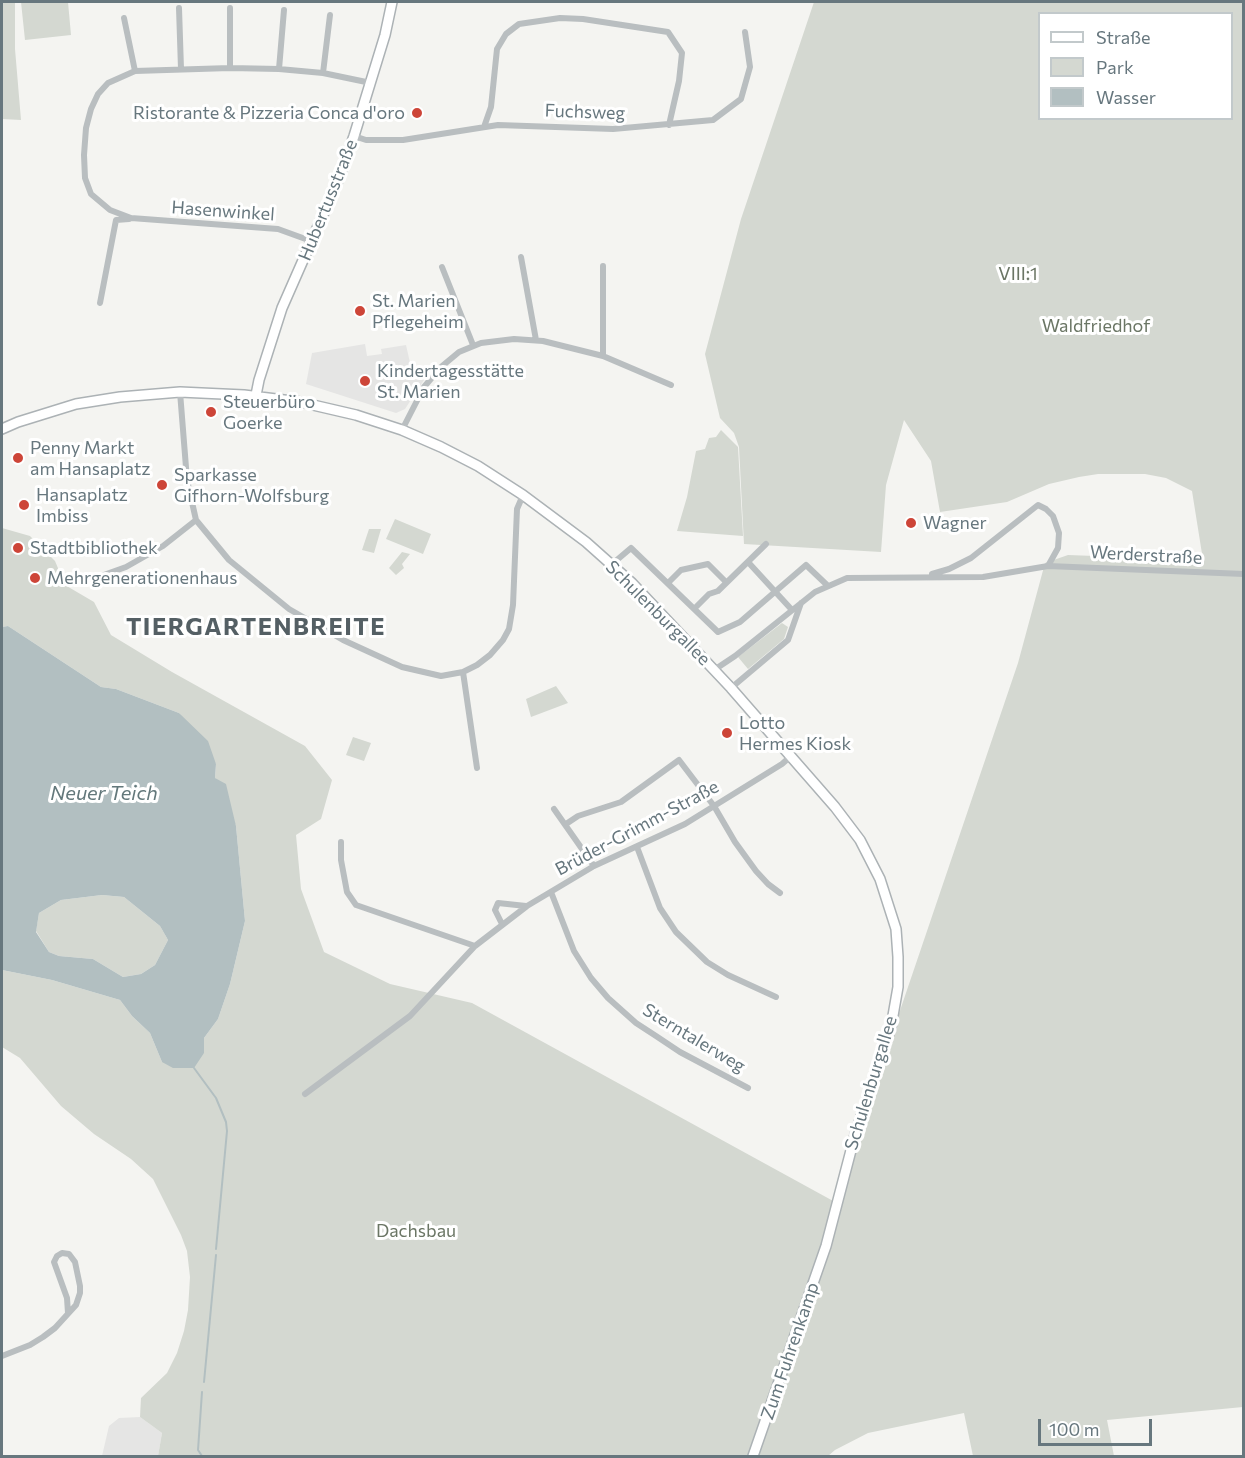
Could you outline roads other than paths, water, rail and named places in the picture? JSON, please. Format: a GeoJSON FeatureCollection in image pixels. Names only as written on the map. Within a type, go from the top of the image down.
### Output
{"type":"FeatureCollection","features":[{"type":"Feature","properties":{"kind":"street","name":"Hubertusstraße"},"geometry":{"type":"LineString","coordinates":[[256,395],[282,308],[337,183],[354,136],[371,83],[392,2]]}},
{"type":"Feature","properties":{"kind":"street"},"geometry":{"type":"LineString","coordinates":[[179,8],[181,69]]}},
{"type":"Feature","properties":{"kind":"street"},"geometry":{"type":"LineString","coordinates":[[230,8],[230,68]]}},
{"type":"Feature","properties":{"kind":"street"},"geometry":{"type":"LineString","coordinates":[[279,69],[284,10]]}},
{"type":"Feature","properties":{"kind":"street"},"geometry":{"type":"LineString","coordinates":[[323,73],[330,15]]}},
{"type":"Feature","properties":{"kind":"street"},"geometry":{"type":"LineString","coordinates":[[124,18],[135,71]]}},
{"type":"Feature","properties":{"kind":"street"},"geometry":{"type":"LineString","coordinates":[[484,126],[491,107],[497,49],[506,34],[519,24],[560,18],[583,19],[668,32],[682,53],[679,81],[669,125]]}},
{"type":"Feature","properties":{"kind":"street","name":"Fuchsweg"},"geometry":{"type":"LineString","coordinates":[[354,136],[366,140],[403,140],[498,124],[613,129],[713,120],[741,99],[750,67],[745,32]]}},
{"type":"Feature","properties":{"kind":"street","name":"Hasenwinkel"},"geometry":{"type":"LineString","coordinates":[[311,241],[278,229],[131,218],[110,210],[91,194],[85,178],[86,128],[91,109],[108,83],[135,71],[279,69],[323,73],[371,83]]}},
{"type":"Feature","properties":{"kind":"street"},"geometry":{"type":"LineString","coordinates":[[100,303],[116,220],[131,218]]}},
{"type":"Feature","properties":{"kind":"street"},"geometry":{"type":"LineString","coordinates":[[520,257],[536,340]]}},
{"type":"Feature","properties":{"kind":"street"},"geometry":{"type":"LineString","coordinates":[[603,266],[603,356]]}},
{"type":"Feature","properties":{"kind":"street"},"geometry":{"type":"LineString","coordinates":[[442,267],[473,345]]}},
{"type":"Feature","properties":{"kind":"street"},"geometry":{"type":"LineString","coordinates":[[402,430],[424,387],[441,367],[459,352],[473,345],[494,341],[536,340],[603,356],[671,385]]}},
{"type":"Feature","properties":{"kind":"street"},"geometry":{"type":"LineString","coordinates":[[180,392],[187,480],[196,520],[230,560],[289,609],[334,635],[402,667],[441,676],[463,672],[490,655],[503,640],[513,605],[517,508],[523,495]]}},
{"type":"Feature","properties":{"kind":"street","name":"Schulenburgallee"},"geometry":{"type":"LineString","coordinates":[[2,429],[75,404],[120,397],[180,392],[256,395],[315,404],[402,430],[478,466],[560,521],[640,591],[731,688],[835,807],[860,840],[880,879],[890,905],[896,929],[898,957],[898,987],[891,1027],[855,1135],[826,1246]]}},
{"type":"Feature","properties":{"kind":"street","name":"Werderstraße"},"geometry":{"type":"LineString","coordinates":[[926,576],[949,569],[971,558],[1038,506],[1046,509],[1053,516],[1059,533],[1058,548],[1048,566]]}},
{"type":"Feature","properties":{"kind":"street"},"geometry":{"type":"LineString","coordinates":[[87,581],[126,567],[163,546],[196,520]]}},
{"type":"Feature","properties":{"kind":"street"},"geometry":{"type":"LineString","coordinates":[[694,609],[709,594],[718,591],[766,544]]}},
{"type":"Feature","properties":{"kind":"street"},"geometry":{"type":"LineString","coordinates":[[612,565],[631,548],[718,632],[740,622],[806,565],[827,585]]}},
{"type":"Feature","properties":{"kind":"street"},"geometry":{"type":"LineString","coordinates":[[748,562],[792,610]]}},
{"type":"Feature","properties":{"kind":"street"},"geometry":{"type":"LineString","coordinates":[[668,584],[681,570],[708,564],[726,582]]}},
{"type":"Feature","properties":{"kind":"street","name":"Werderstraße"},"geometry":{"type":"LineString","coordinates":[[714,670],[735,656],[801,602],[827,585],[847,578],[983,577],[1048,566],[1244,574]]}},
{"type":"Feature","properties":{"kind":"street"},"geometry":{"type":"LineString","coordinates":[[731,688],[788,640],[801,602]]}},
{"type":"Feature","properties":{"kind":"street"},"geometry":{"type":"LineString","coordinates":[[463,672],[477,768]]}},
{"type":"Feature","properties":{"kind":"street","name":"Brüder-Grimm-Straße"},"geometry":{"type":"LineString","coordinates":[[305,1094],[410,1016],[475,946],[527,906],[594,866],[685,824],[782,764],[791,756]]}},
{"type":"Feature","properties":{"kind":"street"},"geometry":{"type":"LineString","coordinates":[[566,824],[578,816],[621,802],[679,760],[714,806],[735,842],[756,871],[780,893]]}},
{"type":"Feature","properties":{"kind":"street"},"geometry":{"type":"LineString","coordinates":[[554,809],[594,866]]}},
{"type":"Feature","properties":{"kind":"street"},"geometry":{"type":"LineString","coordinates":[[341,842],[341,860],[347,892],[356,905],[475,946]]}},
{"type":"Feature","properties":{"kind":"street"},"geometry":{"type":"LineString","coordinates":[[637,847],[660,908],[676,932],[707,962],[728,975],[776,997]]}},
{"type":"Feature","properties":{"kind":"street","name":"Sterntalerweg"},"geometry":{"type":"LineString","coordinates":[[551,892],[574,951],[591,978],[608,998],[636,1023],[680,1052],[748,1088]]}},
{"type":"Feature","properties":{"kind":"street"},"geometry":{"type":"LineString","coordinates":[[502,924],[495,910],[498,903],[527,906]]}},
{"type":"Feature","properties":{"kind":"street","name":"Zum Fuhrenkamp"},"geometry":{"type":"LineString","coordinates":[[753,1456],[826,1246]]}},
{"type":"Feature","properties":{"kind":"street"},"geometry":{"type":"LineString","coordinates":[[2,1356],[30,1345],[42,1337],[55,1328],[76,1305],[80,1286],[75,1262],[69,1254],[62,1253],[54,1262],[67,1298],[68,1313]]}},
{"type":"Feature","properties":{"kind":"water","name":"Neuer Teich"},"geometry":{"type":"Polygon","coordinates":[[[8,626],[101,687],[116,689],[179,713],[208,741],[216,764],[215,778],[226,784],[236,826],[245,921],[230,984],[218,1019],[204,1038],[204,1053],[194,1068],[173,1068],[162,1062],[150,1033],[132,1016],[120,1000],[52,980],[2,970],[2,627],[8,626]],[[102,895],[61,900],[39,913],[36,932],[49,952],[59,956],[93,959],[123,977],[141,974],[155,965],[168,940],[160,926],[124,897],[102,895]]]}},
{"type":"Feature","properties":{"kind":"waterway"},"geometry":{"type":"LineString","coordinates":[[194,1068],[216,1098],[226,1122],[216,1249]]}},
{"type":"Feature","properties":{"kind":"waterway"},"geometry":{"type":"LineString","coordinates":[[204,1382],[216,1255]]}},
{"type":"Feature","properties":{"kind":"waterway"},"geometry":{"type":"LineString","coordinates":[[202,1392],[198,1450],[202,1456]]}},
{"type":"Feature","properties":{"kind":"place","name":"Ristorante & Pizzeria Conca d'oro"},"geometry":{"type":"Point","coordinates":[417,113]}},
{"type":"Feature","properties":{"kind":"place","name":"St. Marien Pflegeheim"},"geometry":{"type":"Point","coordinates":[360,311]}},
{"type":"Feature","properties":{"kind":"place","name":"Kindertagesstätte St. Marien"},"geometry":{"type":"Point","coordinates":[365,381]}},
{"type":"Feature","properties":{"kind":"place","name":"Steuerbüro Goerke"},"geometry":{"type":"Point","coordinates":[211,412]}},
{"type":"Feature","properties":{"kind":"place","name":"Penny Markt am Hansaplatz"},"geometry":{"type":"Point","coordinates":[18,458]}},
{"type":"Feature","properties":{"kind":"place","name":"Sparkasse Gifhorn-Wolfsburg"},"geometry":{"type":"Point","coordinates":[162,485]}},
{"type":"Feature","properties":{"kind":"place","name":"Hansaplatz Imbiss"},"geometry":{"type":"Point","coordinates":[24,505]}},
{"type":"Feature","properties":{"kind":"place","name":"Wagner"},"geometry":{"type":"Point","coordinates":[911,523]}},
{"type":"Feature","properties":{"kind":"place","name":"Stadtbibliothek"},"geometry":{"type":"Point","coordinates":[18,548]}},
{"type":"Feature","properties":{"kind":"place","name":"Mehrgenerationenhaus"},"geometry":{"type":"Point","coordinates":[35,578]}},
{"type":"Feature","properties":{"kind":"place","name":"Lotto Hermes Kiosk"},"geometry":{"type":"Point","coordinates":[727,733]}},
{"type":"Feature","properties":{"kind":"district","name":"TIERGARTENBREITE"},"geometry":{"type":"Point","coordinates":[256,627]}},
{"type":"Feature","properties":{"kind":"park label","name":"VIII:1"},"geometry":{"type":"Point","coordinates":[1018,274]}},
{"type":"Feature","properties":{"kind":"park label","name":"Waldfriedhof"},"geometry":{"type":"Point","coordinates":[1096,326]}},
{"type":"Feature","properties":{"kind":"park label","name":"Dachsbau"},"geometry":{"type":"Point","coordinates":[416,1231]}}]}
